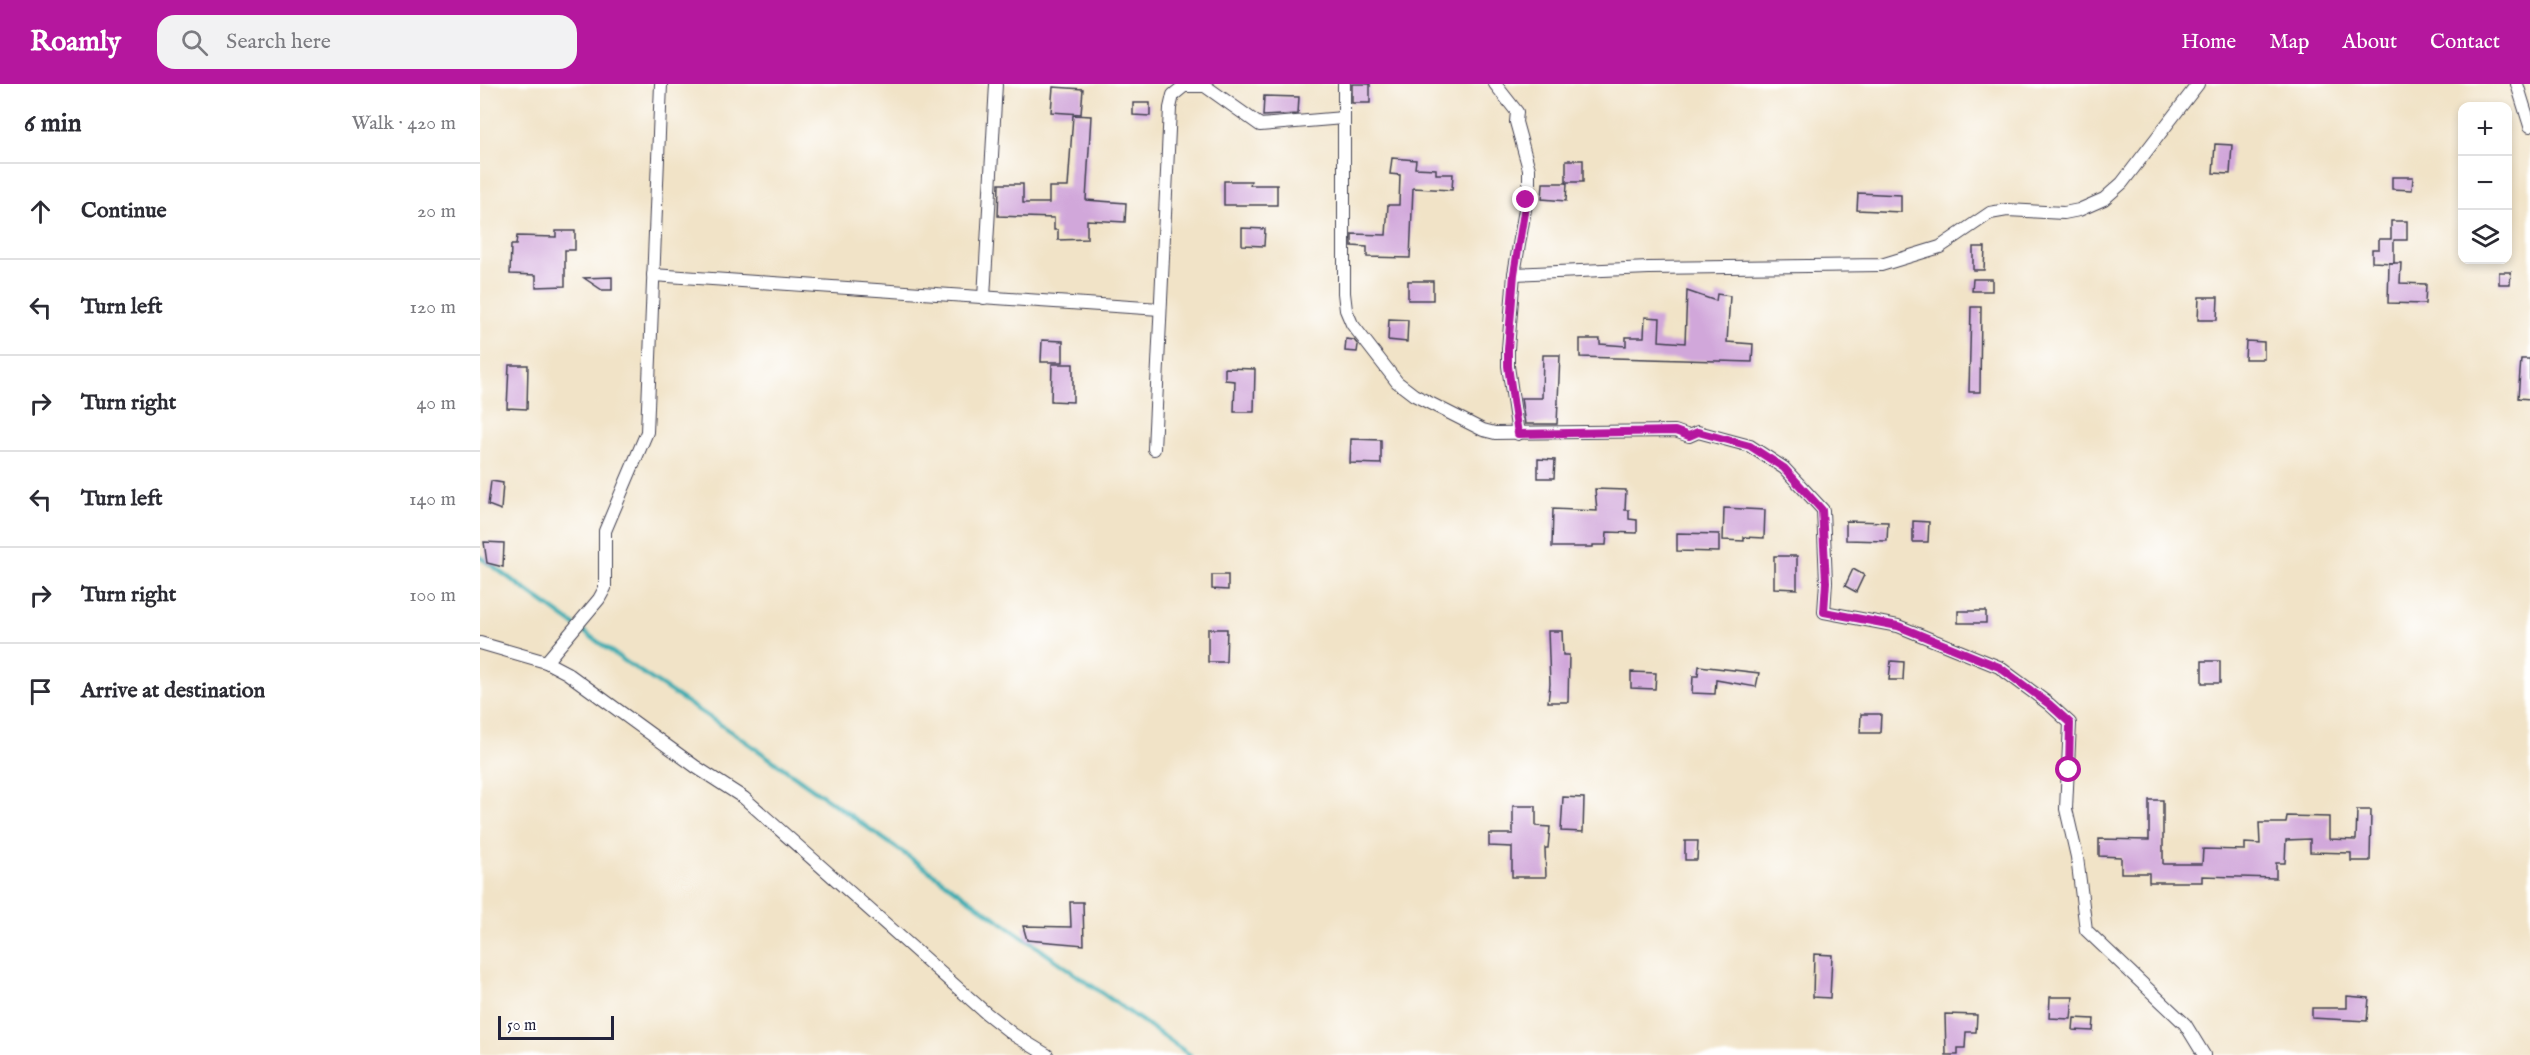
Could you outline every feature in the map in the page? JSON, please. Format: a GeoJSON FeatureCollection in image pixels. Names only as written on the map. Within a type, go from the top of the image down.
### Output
{"type":"FeatureCollection","features":[{"type":"Feature","properties":{"kind":"street"},"geometry":{"type":"LineString","coordinates":[[546,662],[599,599],[604,588],[604,531],[646,432],[661,84]]}},
{"type":"Feature","properties":{"kind":"street"},"geometry":{"type":"LineString","coordinates":[[984,298],[996,84]]}},
{"type":"Feature","properties":{"kind":"street"},"geometry":{"type":"LineString","coordinates":[[1344,84],[1344,294],[1346,310],[1352,324],[1397,382],[1414,395],[1483,430],[1518,434],[1675,431],[1689,436],[1698,432],[1750,446],[1784,468],[1822,510],[1826,582],[1824,612],[1898,626],[1999,667],[2049,704],[2070,723],[2066,808],[2077,857],[2086,930],[2185,1024],[2205,1055]]}},
{"type":"Feature","properties":{"kind":"street"},"geometry":{"type":"LineString","coordinates":[[1495,84],[1517,112],[1516,122],[1529,169],[1529,186],[1514,274],[1508,366],[1518,434]]}},
{"type":"Feature","properties":{"kind":"street"},"geometry":{"type":"LineString","coordinates":[[1514,274],[1649,267],[1881,265],[1894,262],[1947,243],[1990,213],[2007,210],[2064,213],[2079,210],[2104,199],[2122,183],[2198,84]]}},
{"type":"Feature","properties":{"kind":"street"},"geometry":{"type":"LineString","coordinates":[[2517,84],[2530,126]]}},
{"type":"Feature","properties":{"kind":"street"},"geometry":{"type":"LineString","coordinates":[[1154,449],[1170,108],[1173,95],[1184,86],[1205,86],[1260,125],[1343,118]]}},
{"type":"Feature","properties":{"kind":"street"},"geometry":{"type":"LineString","coordinates":[[653,275],[1160,309]]}},
{"type":"Feature","properties":{"kind":"street"},"geometry":{"type":"LineString","coordinates":[[480,643],[546,662],[567,673],[696,767],[744,798],[986,1014],[1014,1035],[1047,1055]]}},
{"type":"Feature","properties":{"kind":"building"},"geometry":{"type":"Polygon","coordinates":[[[1352,84],[1370,84],[1370,103],[1352,103],[1352,84]]]}},
{"type":"Feature","properties":{"kind":"building"},"geometry":{"type":"Polygon","coordinates":[[[1053,87],[1083,89],[1081,114],[1051,112],[1053,87]]]}},
{"type":"Feature","properties":{"kind":"building"},"geometry":{"type":"Polygon","coordinates":[[[1264,96],[1299,97],[1298,114],[1263,116],[1264,96]]]}},
{"type":"Feature","properties":{"kind":"building"},"geometry":{"type":"Polygon","coordinates":[[[1133,103],[1150,103],[1150,116],[1133,115],[1133,103]]]}},
{"type":"Feature","properties":{"kind":"building"},"geometry":{"type":"Polygon","coordinates":[[[1073,115],[1091,116],[1086,200],[1126,203],[1125,222],[1087,220],[1087,239],[1058,240],[1058,230],[1054,230],[1054,218],[998,216],[999,184],[1023,184],[1023,203],[1049,203],[1049,187],[1068,187],[1073,115]]]}},
{"type":"Feature","properties":{"kind":"building"},"geometry":{"type":"Polygon","coordinates":[[[2215,144],[2232,145],[2230,174],[2213,173],[2215,144]]]}},
{"type":"Feature","properties":{"kind":"building"},"geometry":{"type":"Polygon","coordinates":[[[1392,158],[1416,160],[1415,168],[1436,169],[1436,174],[1453,174],[1452,190],[1413,188],[1410,258],[1367,257],[1367,247],[1352,246],[1352,234],[1386,235],[1388,205],[1399,205],[1400,175],[1390,174],[1392,158]]]}},
{"type":"Feature","properties":{"kind":"building"},"geometry":{"type":"Polygon","coordinates":[[[1566,160],[1583,160],[1583,182],[1566,182],[1566,160]]]}},
{"type":"Feature","properties":{"kind":"building"},"geometry":{"type":"Polygon","coordinates":[[[2392,177],[2413,177],[2412,190],[2392,189],[2392,177]]]}},
{"type":"Feature","properties":{"kind":"building"},"geometry":{"type":"Polygon","coordinates":[[[1224,181],[1251,181],[1250,185],[1277,185],[1277,205],[1224,205],[1224,181]]]}},
{"type":"Feature","properties":{"kind":"building"},"geometry":{"type":"Polygon","coordinates":[[[1543,183],[1567,183],[1566,201],[1542,199],[1543,183]]]}},
{"type":"Feature","properties":{"kind":"building"},"geometry":{"type":"Polygon","coordinates":[[[1858,193],[1901,195],[1901,212],[1857,210],[1858,193]]]}},
{"type":"Feature","properties":{"kind":"building"},"geometry":{"type":"Polygon","coordinates":[[[2391,221],[2407,221],[2407,240],[2394,240],[2394,263],[2372,262],[2372,249],[2379,249],[2379,239],[2391,239],[2391,221]]]}},
{"type":"Feature","properties":{"kind":"building"},"geometry":{"type":"Polygon","coordinates":[[[1242,228],[1265,229],[1264,246],[1242,245],[1242,228]]]}},
{"type":"Feature","properties":{"kind":"building"},"geometry":{"type":"Polygon","coordinates":[[[556,231],[575,231],[575,250],[565,250],[565,286],[536,287],[536,275],[510,274],[511,245],[516,245],[517,236],[556,237],[556,231]]]}},
{"type":"Feature","properties":{"kind":"building"},"geometry":{"type":"Polygon","coordinates":[[[1973,247],[1985,247],[1984,270],[1973,270],[1973,247]]]}},
{"type":"Feature","properties":{"kind":"building"},"geometry":{"type":"Polygon","coordinates":[[[2389,263],[2401,263],[2400,283],[2426,284],[2425,304],[2388,303],[2389,263]]]}},
{"type":"Feature","properties":{"kind":"building"},"geometry":{"type":"Polygon","coordinates":[[[2499,272],[2511,272],[2510,284],[2499,284],[2499,272]]]}},
{"type":"Feature","properties":{"kind":"building"},"geometry":{"type":"Polygon","coordinates":[[[612,277],[612,290],[602,290],[584,278],[612,277]]]}},
{"type":"Feature","properties":{"kind":"building"},"geometry":{"type":"Polygon","coordinates":[[[1973,279],[1992,279],[1992,291],[1972,291],[1973,279]]]}},
{"type":"Feature","properties":{"kind":"building"},"geometry":{"type":"Polygon","coordinates":[[[1408,281],[1433,281],[1433,300],[1408,300],[1408,281]]]}},
{"type":"Feature","properties":{"kind":"building"},"geometry":{"type":"Polygon","coordinates":[[[1687,291],[1716,301],[1717,294],[1730,296],[1727,342],[1753,344],[1752,362],[1580,357],[1580,339],[1600,339],[1600,344],[1626,346],[1626,337],[1644,337],[1645,317],[1660,318],[1659,341],[1685,343],[1687,291]]]}},
{"type":"Feature","properties":{"kind":"building"},"geometry":{"type":"Polygon","coordinates":[[[2199,297],[2218,297],[2217,320],[2198,320],[2199,297]]]}},
{"type":"Feature","properties":{"kind":"building"},"geometry":{"type":"Polygon","coordinates":[[[1971,307],[1981,307],[1980,392],[1969,392],[1971,307]]]}},
{"type":"Feature","properties":{"kind":"building"},"geometry":{"type":"Polygon","coordinates":[[[1389,319],[1408,320],[1407,342],[1388,340],[1389,319]]]}},
{"type":"Feature","properties":{"kind":"building"},"geometry":{"type":"Polygon","coordinates":[[[1346,339],[1354,340],[1358,345],[1357,352],[1345,351],[1346,339]]]}},
{"type":"Feature","properties":{"kind":"building"},"geometry":{"type":"Polygon","coordinates":[[[1042,340],[1063,341],[1063,362],[1041,362],[1042,340]]]}},
{"type":"Feature","properties":{"kind":"building"},"geometry":{"type":"Polygon","coordinates":[[[2246,341],[2264,342],[2264,359],[2245,359],[2246,341]]]}},
{"type":"Feature","properties":{"kind":"building"},"geometry":{"type":"Polygon","coordinates":[[[1543,355],[1560,355],[1557,424],[1525,424],[1521,398],[1542,398],[1543,355]]]}},
{"type":"Feature","properties":{"kind":"building"},"geometry":{"type":"Polygon","coordinates":[[[2521,359],[2530,359],[2530,399],[2518,398],[2521,359]]]}},
{"type":"Feature","properties":{"kind":"building"},"geometry":{"type":"Polygon","coordinates":[[[1052,364],[1073,364],[1073,402],[1051,401],[1052,364]]]}},
{"type":"Feature","properties":{"kind":"building"},"geometry":{"type":"Polygon","coordinates":[[[509,365],[528,365],[527,409],[507,408],[509,365]]]}},
{"type":"Feature","properties":{"kind":"building"},"geometry":{"type":"Polygon","coordinates":[[[1225,368],[1255,369],[1254,412],[1234,412],[1235,381],[1225,380],[1225,368]]]}},
{"type":"Feature","properties":{"kind":"building"},"geometry":{"type":"Polygon","coordinates":[[[1351,439],[1381,440],[1381,464],[1350,463],[1351,439]]]}},
{"type":"Feature","properties":{"kind":"building"},"geometry":{"type":"Polygon","coordinates":[[[1538,459],[1555,460],[1554,478],[1538,478],[1538,459]]]}},
{"type":"Feature","properties":{"kind":"building"},"geometry":{"type":"Polygon","coordinates":[[[491,481],[503,483],[501,510],[488,505],[491,481]]]}},
{"type":"Feature","properties":{"kind":"building"},"geometry":{"type":"Polygon","coordinates":[[[1595,489],[1626,490],[1625,510],[1629,510],[1629,519],[1637,520],[1637,533],[1607,532],[1606,545],[1552,547],[1553,509],[1597,511],[1595,489]]]}},
{"type":"Feature","properties":{"kind":"building"},"geometry":{"type":"Polygon","coordinates":[[[1724,508],[1765,510],[1764,538],[1744,537],[1744,541],[1723,540],[1724,508]]]}},
{"type":"Feature","properties":{"kind":"building"},"geometry":{"type":"Polygon","coordinates":[[[1846,521],[1888,522],[1887,541],[1846,540],[1846,521]]]}},
{"type":"Feature","properties":{"kind":"building"},"geometry":{"type":"Polygon","coordinates":[[[1913,521],[1929,522],[1928,542],[1913,542],[1913,521]]]}},
{"type":"Feature","properties":{"kind":"building"},"geometry":{"type":"Polygon","coordinates":[[[1677,533],[1719,534],[1719,552],[1677,551],[1677,533]]]}},
{"type":"Feature","properties":{"kind":"building"},"geometry":{"type":"Polygon","coordinates":[[[484,542],[504,543],[503,567],[487,563],[484,542]]]}},
{"type":"Feature","properties":{"kind":"building"},"geometry":{"type":"Polygon","coordinates":[[[1774,556],[1797,556],[1797,589],[1774,588],[1774,556]]]}},
{"type":"Feature","properties":{"kind":"building"},"geometry":{"type":"Polygon","coordinates":[[[1853,569],[1864,575],[1856,592],[1845,586],[1853,569]]]}},
{"type":"Feature","properties":{"kind":"building"},"geometry":{"type":"Polygon","coordinates":[[[1212,575],[1228,575],[1228,590],[1212,589],[1212,575]]]}},
{"type":"Feature","properties":{"kind":"building"},"geometry":{"type":"Polygon","coordinates":[[[1958,611],[1986,611],[1986,623],[1958,623],[1958,611]]]}},
{"type":"Feature","properties":{"kind":"building"},"geometry":{"type":"Polygon","coordinates":[[[1208,629],[1227,629],[1226,662],[1208,662],[1208,629]]]}},
{"type":"Feature","properties":{"kind":"building"},"geometry":{"type":"Polygon","coordinates":[[[1548,631],[1562,631],[1563,655],[1569,655],[1568,702],[1548,702],[1550,684],[1548,631]]]}},
{"type":"Feature","properties":{"kind":"building"},"geometry":{"type":"Polygon","coordinates":[[[1891,661],[1904,662],[1903,680],[1889,680],[1891,661]]]}},
{"type":"Feature","properties":{"kind":"building"},"geometry":{"type":"Polygon","coordinates":[[[2202,661],[2220,661],[2220,683],[2202,683],[2202,661]]]}},
{"type":"Feature","properties":{"kind":"building"},"geometry":{"type":"Polygon","coordinates":[[[1699,666],[1759,673],[1756,687],[1716,680],[1715,694],[1692,693],[1693,676],[1698,676],[1699,666]]]}},
{"type":"Feature","properties":{"kind":"building"},"geometry":{"type":"Polygon","coordinates":[[[1631,672],[1656,673],[1655,689],[1631,688],[1631,672]]]}},
{"type":"Feature","properties":{"kind":"building"},"geometry":{"type":"Polygon","coordinates":[[[1861,714],[1881,714],[1880,733],[1860,733],[1861,714]]]}},
{"type":"Feature","properties":{"kind":"building"},"geometry":{"type":"Polygon","coordinates":[[[1563,797],[1584,798],[1583,832],[1561,831],[1563,797]]]}},
{"type":"Feature","properties":{"kind":"building"},"geometry":{"type":"Polygon","coordinates":[[[2149,800],[2163,800],[2163,864],[2202,864],[2203,849],[2245,850],[2245,843],[2260,844],[2259,823],[2286,823],[2287,816],[2329,817],[2329,839],[2356,840],[2357,810],[2371,810],[2370,861],[2351,861],[2351,853],[2310,852],[2310,839],[2286,840],[2285,863],[2276,863],[2276,878],[2202,876],[2202,882],[2149,882],[2149,873],[2121,873],[2121,857],[2099,856],[2099,839],[2149,840],[2149,800]]]}},
{"type":"Feature","properties":{"kind":"building"},"geometry":{"type":"Polygon","coordinates":[[[1513,806],[1536,806],[1536,826],[1550,827],[1548,848],[1545,848],[1546,877],[1512,877],[1512,847],[1489,846],[1489,834],[1513,834],[1513,806]]]}},
{"type":"Feature","properties":{"kind":"building"},"geometry":{"type":"Polygon","coordinates":[[[1685,841],[1698,841],[1697,860],[1685,860],[1685,841]]]}},
{"type":"Feature","properties":{"kind":"building"},"geometry":{"type":"Polygon","coordinates":[[[1070,902],[1083,902],[1084,945],[1027,940],[1023,926],[1071,927],[1070,902]]]}},
{"type":"Feature","properties":{"kind":"building"},"geometry":{"type":"Polygon","coordinates":[[[1814,954],[1832,955],[1830,998],[1813,997],[1814,954]]]}},
{"type":"Feature","properties":{"kind":"building"},"geometry":{"type":"Polygon","coordinates":[[[2347,996],[2369,998],[2367,1021],[2312,1018],[2312,1008],[2347,1008],[2347,996]]]}},
{"type":"Feature","properties":{"kind":"building"},"geometry":{"type":"Polygon","coordinates":[[[2050,997],[2073,997],[2071,1019],[2049,1018],[2050,997]]]}},
{"type":"Feature","properties":{"kind":"building"},"geometry":{"type":"Polygon","coordinates":[[[1945,1014],[1977,1015],[1976,1032],[1966,1032],[1965,1048],[1958,1048],[1958,1055],[1946,1055],[1945,1014]]]}},
{"type":"Feature","properties":{"kind":"building"},"geometry":{"type":"Polygon","coordinates":[[[2074,1018],[2094,1019],[2093,1031],[2073,1030],[2074,1018]]]}},
{"type":"Feature","properties":{"kind":"waterway"},"geometry":{"type":"LineString","coordinates":[[480,557],[626,662],[745,741],[1190,1055]]}},
{"type":"Feature","properties":{"kind":"route"},"geometry":{"type":"LineString","coordinates":[[1526,200],[1514,274],[1508,349],[1508,366],[1518,434],[1675,431],[1689,436],[1698,432],[1750,446],[1784,468],[1822,510],[1826,582],[1824,612],[1876,620],[1898,626],[1999,667],[2049,704],[2070,723],[2069,770]]}}]}
